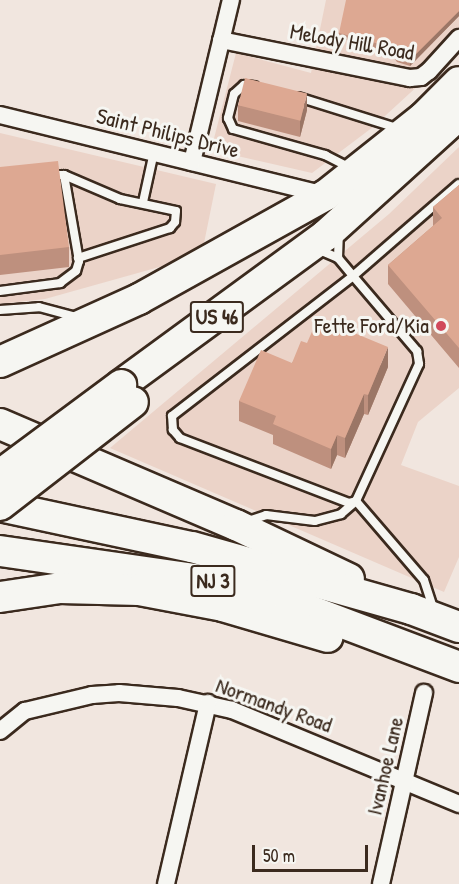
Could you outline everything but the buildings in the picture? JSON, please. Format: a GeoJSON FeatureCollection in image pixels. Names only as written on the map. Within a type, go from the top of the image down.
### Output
{"type":"FeatureCollection","features":[{"type":"Feature","properties":{"kind":"highway","name":"US 46"},"geometry":{"type":"LineString","coordinates":[[0,362],[95,321],[326,195],[406,132],[444,88]]}},
{"type":"Feature","properties":{"kind":"highway","name":"US 46"},"geometry":{"type":"LineString","coordinates":[[0,475],[127,394],[314,255],[444,88]]}},
{"type":"Feature","properties":{"kind":"highway"},"geometry":{"type":"LineString","coordinates":[[0,506],[127,394]]}},
{"type":"Feature","properties":{"kind":"highway"},"geometry":{"type":"LineString","coordinates":[[0,424],[236,525],[435,618]]}},
{"type":"Feature","properties":{"kind":"highway","name":"NJ 3"},"geometry":{"type":"LineString","coordinates":[[0,506],[192,546],[435,618]]}},
{"type":"Feature","properties":{"kind":"highway","name":"NJ 3"},"geometry":{"type":"LineString","coordinates":[[0,551],[221,583],[290,603],[459,667]]}},
{"type":"Feature","properties":{"kind":"highway"},"geometry":{"type":"LineString","coordinates":[[0,597],[60,588],[139,590],[223,606],[377,651],[416,651]]}},
{"type":"Feature","properties":{"kind":"street"},"geometry":{"type":"LineString","coordinates":[[192,162],[231,0]]}},
{"type":"Feature","properties":{"kind":"street","name":"Melody Hill Road"},"geometry":{"type":"LineString","coordinates":[[221,40],[444,88],[459,38]]}},
{"type":"Feature","properties":{"kind":"street","name":"Saint Philips Drive"},"geometry":{"type":"LineString","coordinates":[[0,115],[326,195]]}},
{"type":"Feature","properties":{"kind":"street","name":"Normandy Road"},"geometry":{"type":"LineString","coordinates":[[0,731],[25,711],[92,695],[119,693],[208,703],[232,710],[459,804]]}},
{"type":"Feature","properties":{"kind":"street","name":"Ivanhoe Lane"},"geometry":{"type":"LineString","coordinates":[[381,884],[424,693]]}},
{"type":"Feature","properties":{"kind":"street"},"geometry":{"type":"LineString","coordinates":[[166,884],[208,703]]}},
{"type":"Feature","properties":{"kind":"lane"},"geometry":{"type":"LineString","coordinates":[[262,89],[243,85],[234,94],[228,118],[233,129],[325,155],[356,172]]}},
{"type":"Feature","properties":{"kind":"lane"},"geometry":{"type":"LineString","coordinates":[[284,94],[335,106],[406,132]]}},
{"type":"Feature","properties":{"kind":"lane"},"geometry":{"type":"LineString","coordinates":[[143,202],[154,152]]}},
{"type":"Feature","properties":{"kind":"lane"},"geometry":{"type":"LineString","coordinates":[[43,174],[64,175],[120,199],[169,206],[176,211],[176,222],[156,235],[78,258]]}},
{"type":"Feature","properties":{"kind":"lane"},"geometry":{"type":"LineString","coordinates":[[0,291],[60,283],[76,271],[78,258],[64,175]]}},
{"type":"Feature","properties":{"kind":"lane"},"geometry":{"type":"LineString","coordinates":[[435,618],[424,580],[356,501],[334,501],[180,438],[173,430],[172,416],[353,276],[459,184]]}},
{"type":"Feature","properties":{"kind":"lane"},"geometry":{"type":"LineString","coordinates":[[236,525],[266,515],[315,521],[341,514],[356,501],[419,364],[417,351],[353,276],[314,255]]}},
{"type":"Feature","properties":{"kind":"lane"},"geometry":{"type":"LineString","coordinates":[[0,310],[39,307],[95,321]]}},
{"type":"Feature","properties":{"kind":"shaded area"},"geometry":{"type":"Polygon","coordinates":[[[326,0],[459,0],[459,48],[373,127],[312,173],[211,150],[236,53],[311,73],[326,0]]]}},
{"type":"Feature","properties":{"kind":"shaded area"},"geometry":{"type":"Polygon","coordinates":[[[0,133],[216,184],[203,248],[170,264],[45,299],[0,304],[0,133]]]}},
{"type":"Feature","properties":{"kind":"shaded area"},"geometry":{"type":"Polygon","coordinates":[[[459,147],[459,388],[418,422],[401,465],[459,486],[459,557],[444,592],[110,448],[389,214],[459,147]]]}},
{"type":"Feature","properties":{"kind":"place","name":"Fette Ford/Kia"},"geometry":{"type":"Point","coordinates":[441,326]}}]}
